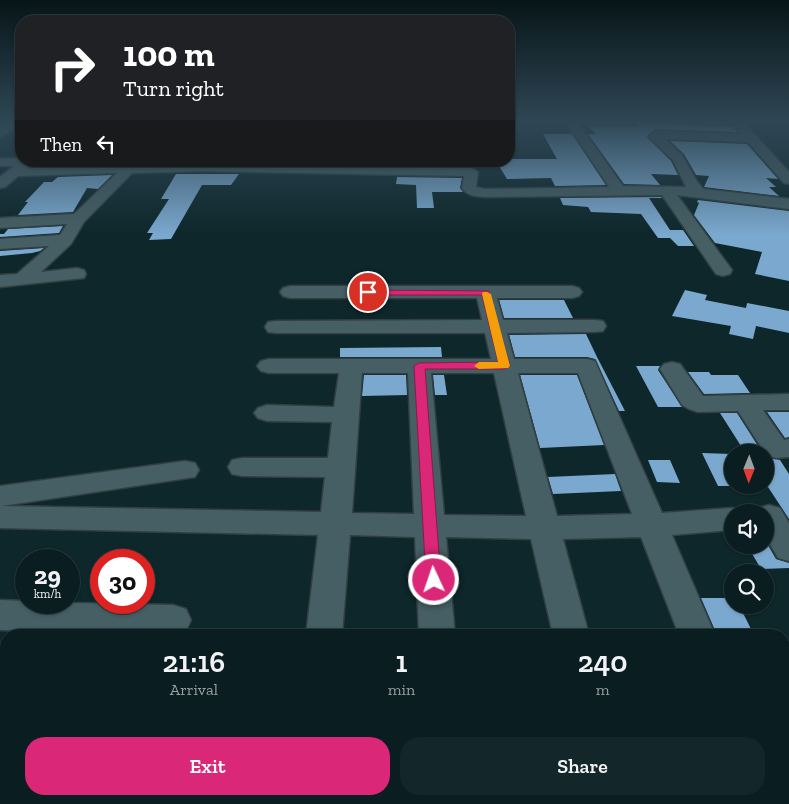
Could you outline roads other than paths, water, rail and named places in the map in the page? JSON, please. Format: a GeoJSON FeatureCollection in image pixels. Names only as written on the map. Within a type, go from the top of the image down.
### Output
{"type":"FeatureCollection","features":[{"type":"Feature","properties":{"kind":"street"},"geometry":{"type":"LineString","coordinates":[[598,160],[618,190]]}},
{"type":"Feature","properties":{"kind":"street"},"geometry":{"type":"LineString","coordinates":[[678,160],[690,183],[699,193]]}},
{"type":"Feature","properties":{"kind":"street"},"geometry":{"type":"LineString","coordinates":[[770,160],[789,180]]}},
{"type":"Feature","properties":{"kind":"street"},"geometry":{"type":"LineString","coordinates":[[0,162],[15,163]]}},
{"type":"Feature","properties":{"kind":"street"},"geometry":{"type":"LineString","coordinates":[[0,184],[21,167]]}},
{"type":"Feature","properties":{"kind":"street"},"geometry":{"type":"LineString","coordinates":[[16,172],[102,167]]}},
{"type":"Feature","properties":{"kind":"street"},"geometry":{"type":"LineString","coordinates":[[22,279],[64,240],[78,219],[88,212],[118,167]]}},
{"type":"Feature","properties":{"kind":"street"},"geometry":{"type":"LineString","coordinates":[[471,167],[469,188],[473,191],[485,193],[666,190],[789,204]]}},
{"type":"Feature","properties":{"kind":"street"},"geometry":{"type":"LineString","coordinates":[[666,190],[722,270]]}},
{"type":"Feature","properties":{"kind":"street"},"geometry":{"type":"LineString","coordinates":[[0,223],[78,219]]}},
{"type":"Feature","properties":{"kind":"street"},"geometry":{"type":"LineString","coordinates":[[0,244],[64,240]]}},
{"type":"Feature","properties":{"kind":"street"},"geometry":{"type":"LineString","coordinates":[[0,281],[77,274]]}},
{"type":"Feature","properties":{"kind":"street"},"geometry":{"type":"LineString","coordinates":[[290,292],[572,292]]}},
{"type":"Feature","properties":{"kind":"street"},"geometry":{"type":"LineString","coordinates":[[486,293],[570,629]]}},
{"type":"Feature","properties":{"kind":"street"},"geometry":{"type":"LineString","coordinates":[[276,327],[595,326]]}},
{"type":"Feature","properties":{"kind":"street"},"geometry":{"type":"LineString","coordinates":[[269,366],[587,366],[695,629]]}},
{"type":"Feature","properties":{"kind":"street"},"geometry":{"type":"LineString","coordinates":[[325,629],[352,366]]}},
{"type":"Feature","properties":{"kind":"street"},"geometry":{"type":"LineString","coordinates":[[419,366],[437,629]]}},
{"type":"Feature","properties":{"kind":"street"},"geometry":{"type":"LineString","coordinates":[[672,369],[694,403],[707,405],[789,402]]}},
{"type":"Feature","properties":{"kind":"street"},"geometry":{"type":"LineString","coordinates":[[746,404],[785,455]]}},
{"type":"Feature","properties":{"kind":"street"},"geometry":{"type":"LineString","coordinates":[[268,413],[347,415]]}},
{"type":"Feature","properties":{"kind":"street"},"geometry":{"type":"LineString","coordinates":[[242,467],[341,468]]}},
{"type":"Feature","properties":{"kind":"street"},"geometry":{"type":"LineString","coordinates":[[0,496],[185,470]]}},
{"type":"Feature","properties":{"kind":"street"},"geometry":{"type":"LineString","coordinates":[[774,516],[789,549]]}},
{"type":"Feature","properties":{"kind":"street"},"geometry":{"type":"LineString","coordinates":[[0,517],[545,528],[652,525],[724,520]]}},
{"type":"Feature","properties":{"kind":"street"},"geometry":{"type":"LineString","coordinates":[[0,615],[173,620]]}}]}
